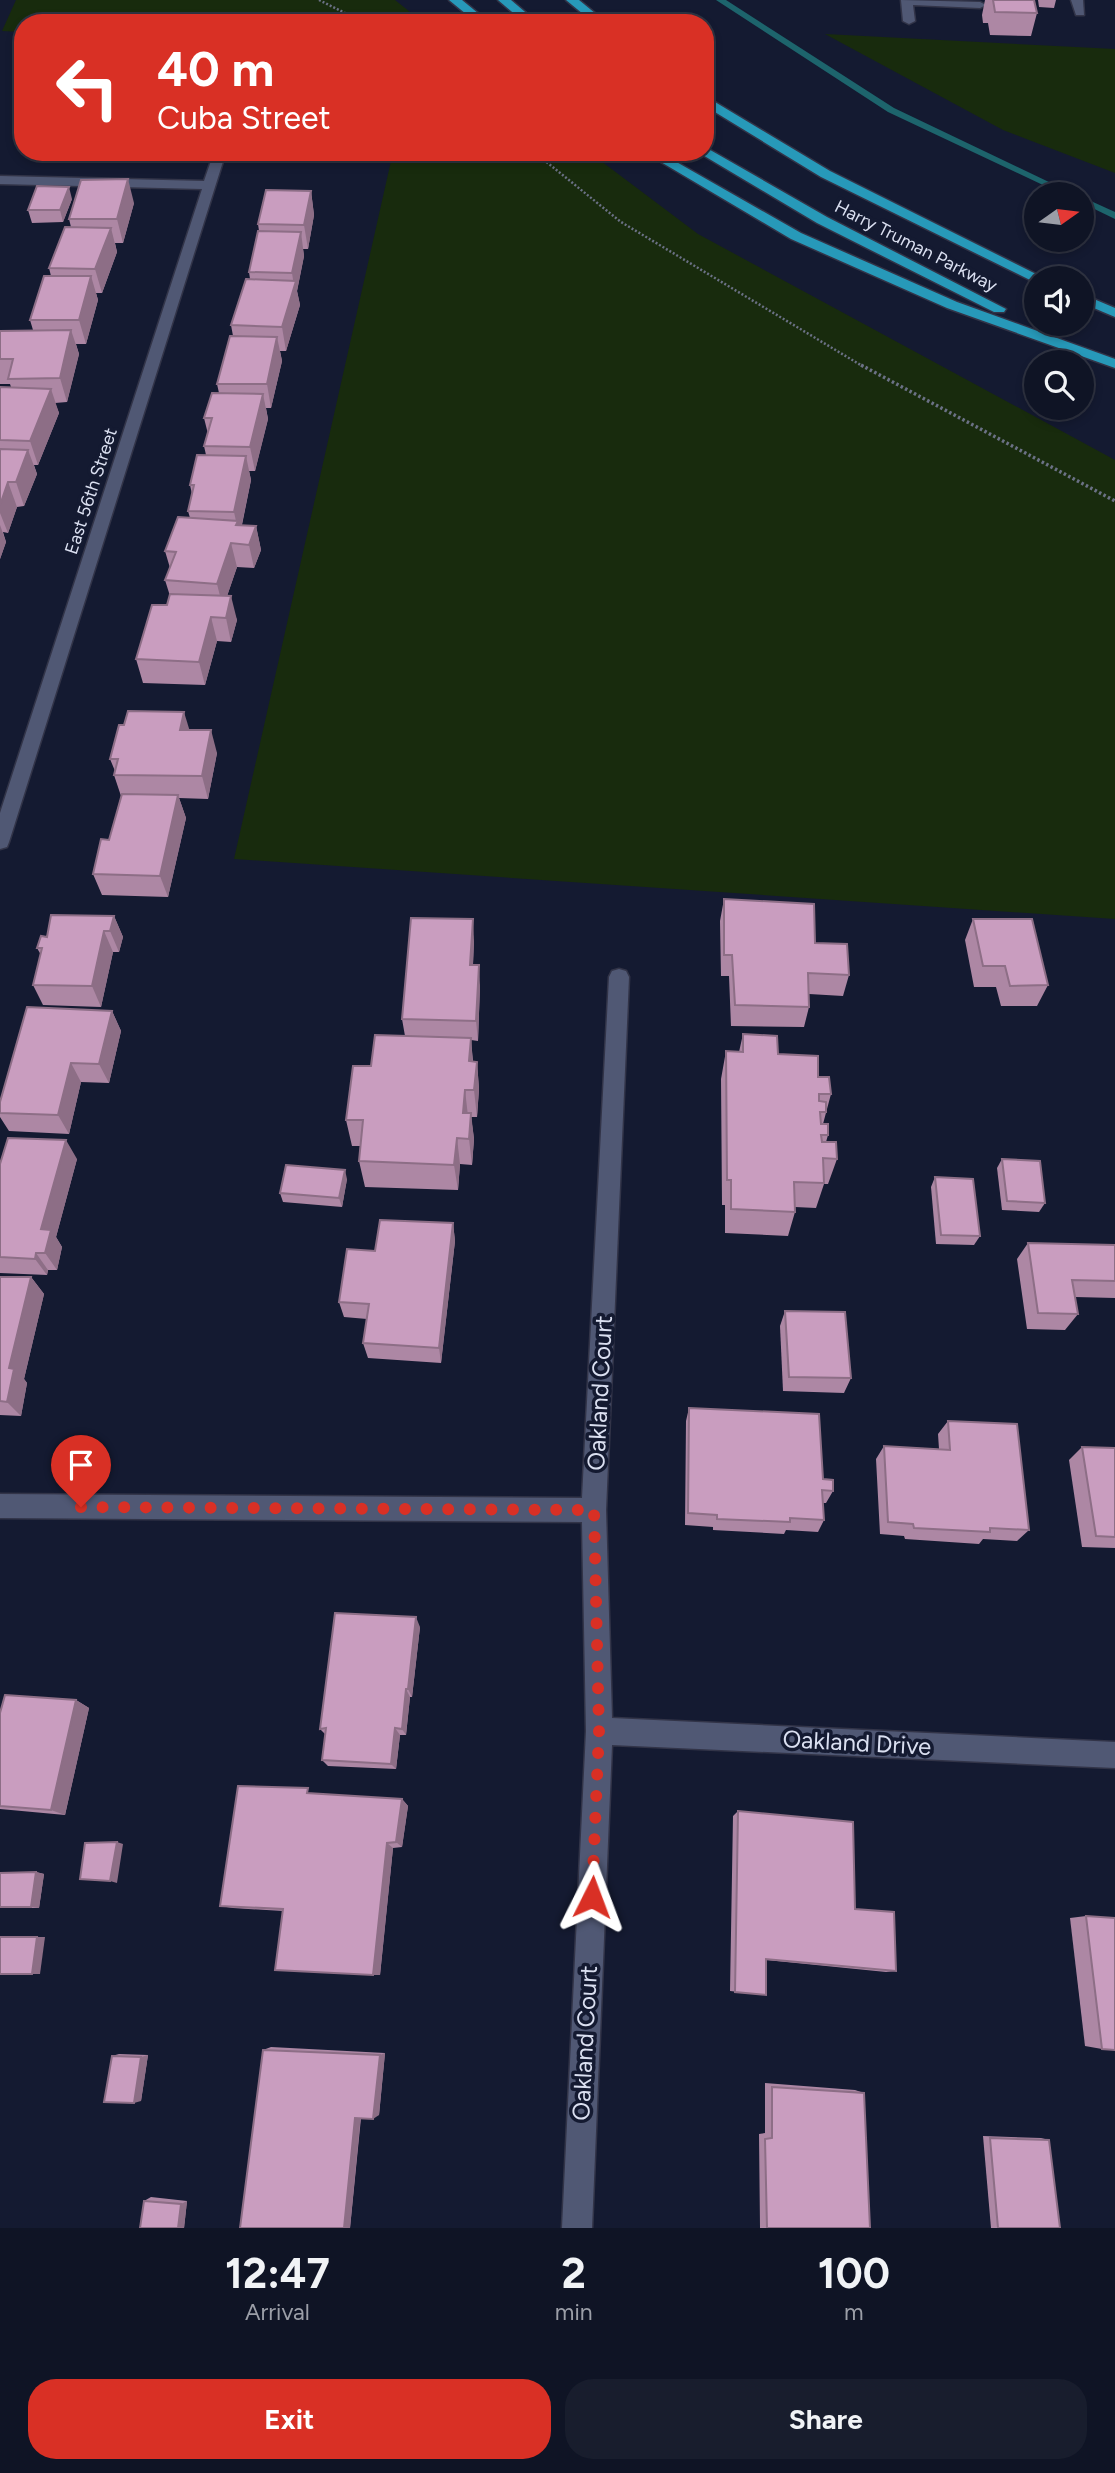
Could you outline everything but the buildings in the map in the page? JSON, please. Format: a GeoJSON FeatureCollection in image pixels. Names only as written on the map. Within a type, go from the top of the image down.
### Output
{"type":"FeatureCollection","features":[{"type":"Feature","properties":{"kind":"highway"},"geometry":{"type":"LineString","coordinates":[[455,0],[473,14]]}},
{"type":"Feature","properties":{"kind":"highway"},"geometry":{"type":"LineString","coordinates":[[504,0],[521,14]]}},
{"type":"Feature","properties":{"kind":"highway"},"geometry":{"type":"LineString","coordinates":[[572,0],[590,14]]}},
{"type":"Feature","properties":{"kind":"highway","name":"Harry Truman Parkway"},"geometry":{"type":"LineString","coordinates":[[714,106],[868,196],[1024,272]]}},
{"type":"Feature","properties":{"kind":"highway","name":"Harry Truman Parkway"},"geometry":{"type":"LineString","coordinates":[[714,156],[822,220],[902,262],[1115,363]]}},
{"type":"Feature","properties":{"kind":"highway"},"geometry":{"type":"LineString","coordinates":[[666,161],[796,236],[952,305],[1115,363]]}},
{"type":"Feature","properties":{"kind":"highway"},"geometry":{"type":"LineString","coordinates":[[1094,304],[1115,313]]}},
{"type":"Feature","properties":{"kind":"street"},"geometry":{"type":"LineString","coordinates":[[1077,0],[1080,13]]}},
{"type":"Feature","properties":{"kind":"street"},"geometry":{"type":"LineString","coordinates":[[909,21],[907,1],[980,5]]}},
{"type":"Feature","properties":{"kind":"street","name":"East 56th Street"},"geometry":{"type":"LineString","coordinates":[[0,842],[217,161]]}},
{"type":"Feature","properties":{"kind":"street"},"geometry":{"type":"LineString","coordinates":[[0,180],[207,186]]}},
{"type":"Feature","properties":{"kind":"street","name":"Oakland Court"},"geometry":{"type":"LineString","coordinates":[[577,2228],[599,1731],[594,1510],[619,977]]}},
{"type":"Feature","properties":{"kind":"street"},"geometry":{"type":"LineString","coordinates":[[0,1506],[594,1510]]}},
{"type":"Feature","properties":{"kind":"street","name":"Oakland Drive"},"geometry":{"type":"LineString","coordinates":[[599,1731],[1115,1755]]}},
{"type":"Feature","properties":{"kind":"path"},"geometry":{"type":"LineString","coordinates":[[319,0],[347,14]]}},
{"type":"Feature","properties":{"kind":"path"},"geometry":{"type":"LineString","coordinates":[[546,161],[633,229],[895,385],[1115,501]]}},
{"type":"Feature","properties":{"kind":"green space"},"geometry":{"type":"Polygon","coordinates":[[[16,0],[395,0],[413,14],[14,14],[14,32],[2,31],[16,0]]]}},
{"type":"Feature","properties":{"kind":"green space"},"geometry":{"type":"Polygon","coordinates":[[[825,34],[1115,49],[1115,173],[1003,130],[825,34]]]}},
{"type":"Feature","properties":{"kind":"green space"},"geometry":{"type":"Polygon","coordinates":[[[391,161],[601,161],[698,234],[1024,411],[1024,420],[1041,420],[1115,460],[1115,919],[234,859],[391,161]]]}},
{"type":"Feature","properties":{"kind":"waterway"},"geometry":{"type":"LineString","coordinates":[[720,0],[891,110],[1044,182]]}},
{"type":"Feature","properties":{"kind":"waterway"},"geometry":{"type":"LineString","coordinates":[[1094,206],[1115,216]]}},
{"type":"Feature","properties":{"kind":"route"},"geometry":{"type":"LineString","coordinates":[[81,1507],[594,1510],[599,1731],[592,1897]]}}]}
